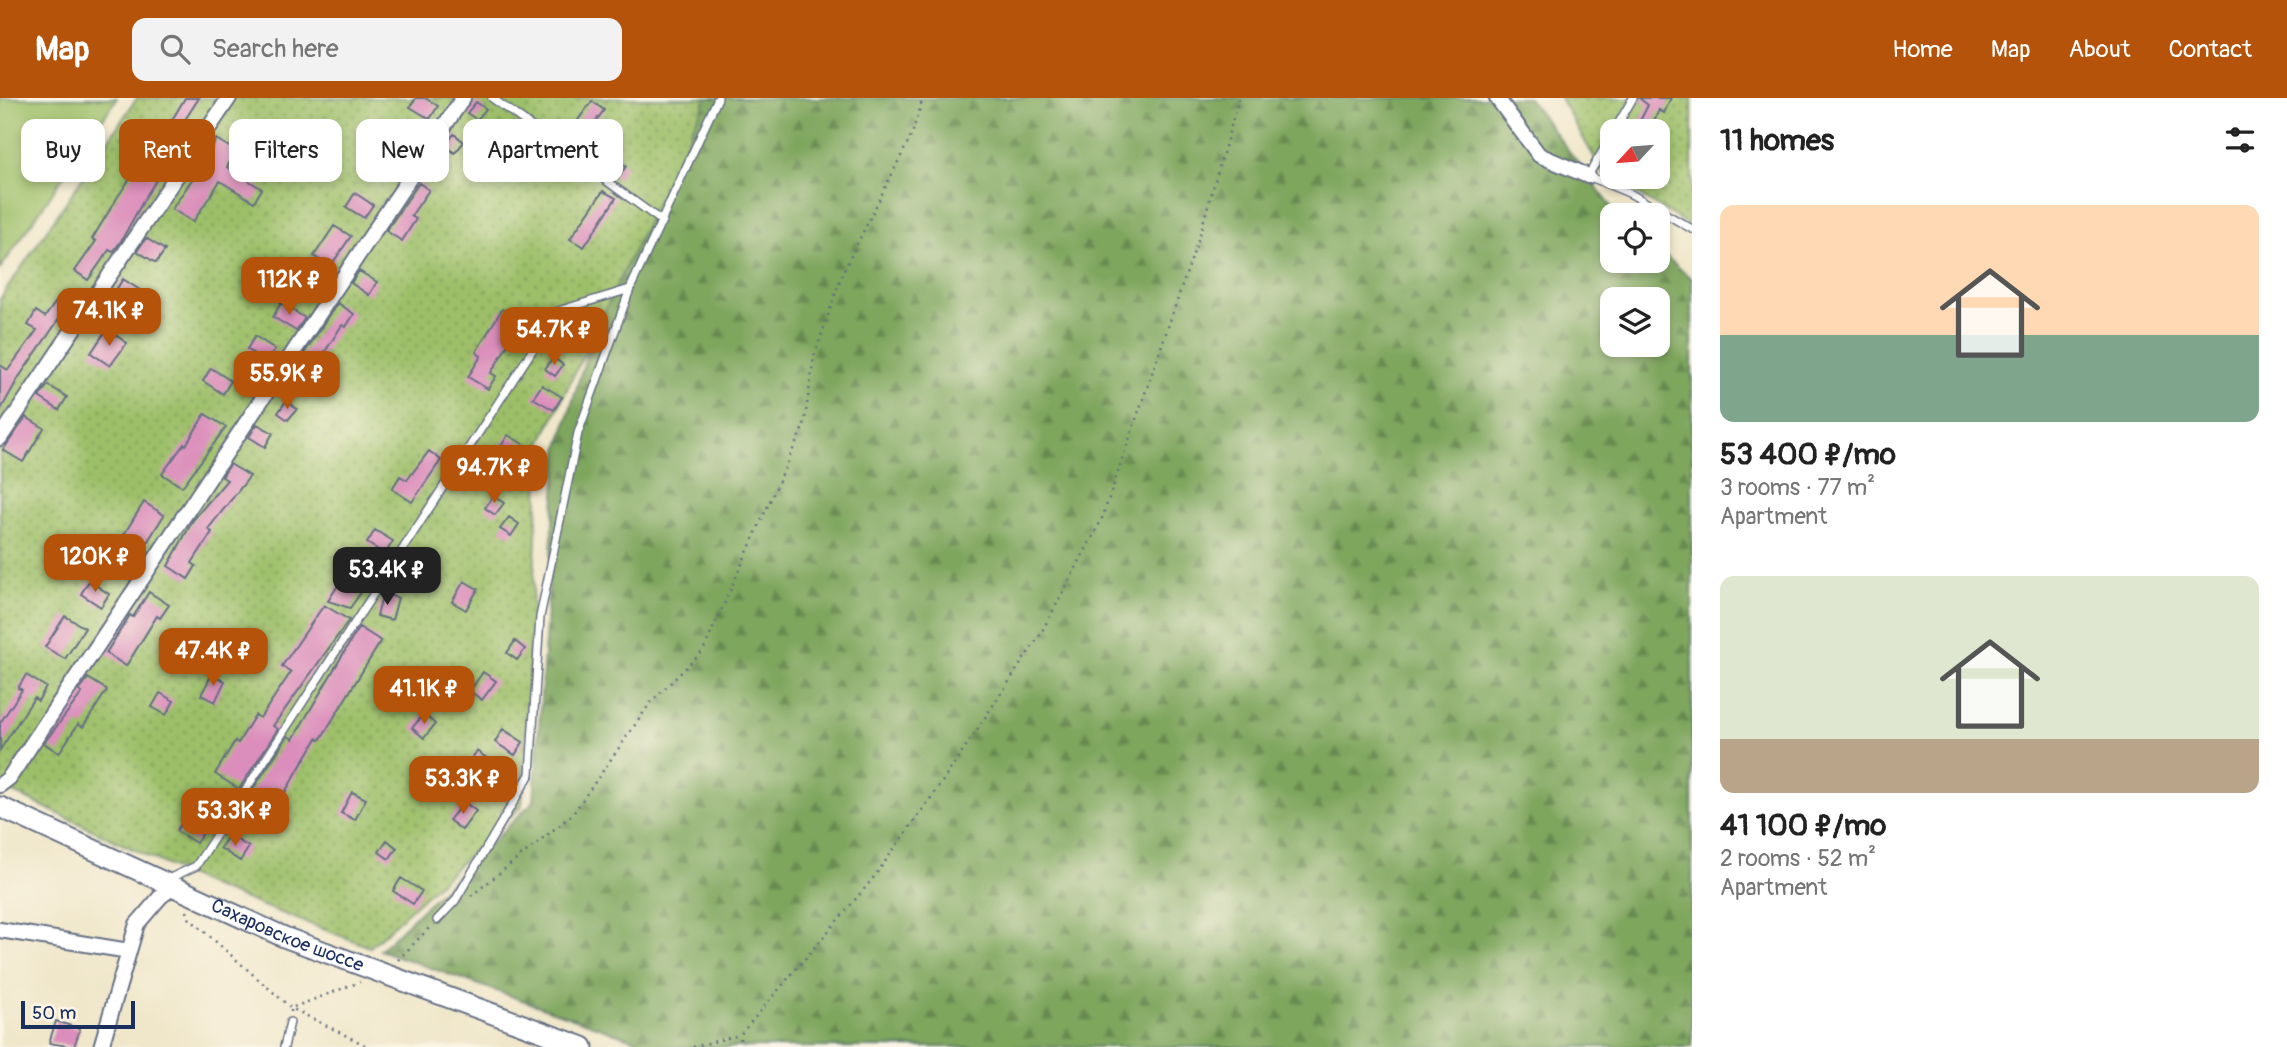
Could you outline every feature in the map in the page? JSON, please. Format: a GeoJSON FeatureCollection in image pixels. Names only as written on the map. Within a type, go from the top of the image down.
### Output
{"type":"FeatureCollection","features":[{"type":"Feature","properties":{"kind":"main road","name":"Сахаровское шоссе"},"geometry":{"type":"LineString","coordinates":[[0,807],[284,937],[583,1047]]}},
{"type":"Feature","properties":{"kind":"street"},"geometry":{"type":"LineString","coordinates":[[0,438],[229,98]]}},
{"type":"Feature","properties":{"kind":"street"},"geometry":{"type":"LineString","coordinates":[[0,785],[9,778],[463,98]]}},
{"type":"Feature","properties":{"kind":"street"},"geometry":{"type":"LineString","coordinates":[[1497,98],[1539,155],[1588,176]]}},
{"type":"Feature","properties":{"kind":"street"},"geometry":{"type":"LineString","coordinates":[[101,1047],[137,924],[172,885]]}},
{"type":"Feature","properties":{"kind":"street"},"geometry":{"type":"LineString","coordinates":[[0,930],[129,951]]}},
{"type":"Feature","properties":{"kind":"lane"},"geometry":{"type":"LineString","coordinates":[[492,98],[663,222]]}},
{"type":"Feature","properties":{"kind":"lane"},"geometry":{"type":"LineString","coordinates":[[437,920],[455,901],[530,774],[540,617],[578,433],[630,289],[718,98]]}},
{"type":"Feature","properties":{"kind":"lane"},"geometry":{"type":"LineString","coordinates":[[1621,119],[1633,98]]}},
{"type":"Feature","properties":{"kind":"lane"},"geometry":{"type":"LineString","coordinates":[[1600,155],[1588,176],[1632,194],[1692,229]]}},
{"type":"Feature","properties":{"kind":"lane"},"geometry":{"type":"LineString","coordinates":[[172,885],[196,866],[558,311],[630,289]]}},
{"type":"Feature","properties":{"kind":"lane"},"geometry":{"type":"LineString","coordinates":[[284,1047],[290,1022]]}},
{"type":"Feature","properties":{"kind":"path"},"geometry":{"type":"LineString","coordinates":[[468,898],[572,815],[651,702],[703,651],[804,425],[814,357],[842,274],[912,135],[923,98]]}},
{"type":"Feature","properties":{"kind":"path"},"geometry":{"type":"LineString","coordinates":[[693,1047],[740,1035],[871,881],[938,788],[1040,635],[1101,522],[1199,237],[1238,98]]}},
{"type":"Feature","properties":{"kind":"path"},"geometry":{"type":"LineString","coordinates":[[172,885],[189,918],[273,989],[291,1008],[369,1047]]}},
{"type":"Feature","properties":{"kind":"path"},"geometry":{"type":"LineString","coordinates":[[291,1008],[385,973],[437,920]]}},
{"type":"Feature","properties":{"kind":"path"},"geometry":{"type":"LineString","coordinates":[[290,1022],[291,1008]]}},
{"type":"Feature","properties":{"kind":"path"},"geometry":{"type":"LineString","coordinates":[[740,1035],[740,1047]]}},
{"type":"Feature","properties":{"kind":"green space"},"geometry":{"type":"Polygon","coordinates":[[[0,98],[117,98],[103,119],[21,119],[21,182],[60,182],[0,269],[0,98]]]}},
{"type":"Feature","properties":{"kind":"green space"},"geometry":{"type":"Polygon","coordinates":[[[137,98],[707,98],[541,443],[522,806],[370,947],[211,886],[0,786],[0,299],[80,182],[105,182],[105,145],[119,124],[119,182],[215,182],[215,119],[123,119],[137,98]]]}},
{"type":"Feature","properties":{"kind":"green space"},"geometry":{"type":"Polygon","coordinates":[[[690,98],[1528,98],[1609,203],[1600,203],[1600,273],[1670,273],[1670,260],[1692,279],[1692,1047],[655,1047],[380,950],[534,801],[558,450],[628,216],[690,98]]]}},
{"type":"Feature","properties":{"kind":"green space"},"geometry":{"type":"Polygon","coordinates":[[[1560,98],[1692,98],[1692,227],[1670,214],[1670,203],[1652,203],[1629,189],[1670,189],[1670,119],[1600,119],[1600,167],[1560,98]]]}},
{"type":"Feature","properties":{"kind":"building"},"geometry":{"type":"Polygon","coordinates":[[[185,98],[199,98],[186,119],[173,119],[185,98]]]}},
{"type":"Feature","properties":{"kind":"building"},"geometry":{"type":"Polygon","coordinates":[[[416,98],[425,98],[438,106],[430,119],[410,107],[416,98]]]}},
{"type":"Feature","properties":{"kind":"building"},"geometry":{"type":"Polygon","coordinates":[[[1639,98],[1671,98],[1664,113],[1659,110],[1655,119],[1641,119],[1648,105],[1639,98]]]}},
{"type":"Feature","properties":{"kind":"building"},"geometry":{"type":"Polygon","coordinates":[[[592,101],[604,110],[597,119],[579,119],[592,101]]]}},
{"type":"Feature","properties":{"kind":"building"},"geometry":{"type":"Polygon","coordinates":[[[476,102],[486,109],[478,119],[467,113],[476,102]]]}},
{"type":"Feature","properties":{"kind":"building"},"geometry":{"type":"Polygon","coordinates":[[[454,134],[463,143],[455,153],[449,149],[449,141],[454,134]]]}},
{"type":"Feature","properties":{"kind":"building"},"geometry":{"type":"Polygon","coordinates":[[[216,139],[229,147],[229,182],[251,182],[262,189],[254,202],[220,181],[193,222],[172,209],[190,182],[215,182],[216,139]]]}},
{"type":"Feature","properties":{"kind":"building"},"geometry":{"type":"Polygon","coordinates":[[[128,182],[155,182],[121,241],[113,252],[109,250],[88,280],[75,271],[96,241],[92,239],[128,182]]]}},
{"type":"Feature","properties":{"kind":"building"},"geometry":{"type":"Polygon","coordinates":[[[419,183],[429,190],[411,216],[416,219],[402,241],[386,231],[419,183]]]}},
{"type":"Feature","properties":{"kind":"building"},"geometry":{"type":"Polygon","coordinates":[[[603,191],[616,198],[584,247],[570,239],[603,191]]]}},
{"type":"Feature","properties":{"kind":"building"},"geometry":{"type":"Polygon","coordinates":[[[355,193],[373,205],[364,218],[346,207],[355,193]]]}},
{"type":"Feature","properties":{"kind":"building"},"geometry":{"type":"Polygon","coordinates":[[[334,226],[351,236],[330,267],[314,256],[334,226]]]}},
{"type":"Feature","properties":{"kind":"building"},"geometry":{"type":"Polygon","coordinates":[[[146,238],[165,250],[156,263],[137,251],[146,238]]]}},
{"type":"Feature","properties":{"kind":"building"},"geometry":{"type":"Polygon","coordinates":[[[359,271],[377,282],[369,295],[351,283],[359,271]]]}},
{"type":"Feature","properties":{"kind":"building"},"geometry":{"type":"Polygon","coordinates":[[[123,279],[143,292],[134,305],[130,302],[116,325],[96,312],[105,300],[108,302],[123,279]]]}},
{"type":"Feature","properties":{"kind":"building"},"geometry":{"type":"Polygon","coordinates":[[[63,292],[73,299],[19,377],[0,411],[0,365],[8,370],[37,330],[28,325],[36,311],[45,317],[63,292]]]}},
{"type":"Feature","properties":{"kind":"building"},"geometry":{"type":"Polygon","coordinates":[[[281,303],[305,318],[296,331],[273,317],[281,303]]]}},
{"type":"Feature","properties":{"kind":"building"},"geometry":{"type":"Polygon","coordinates":[[[338,303],[354,314],[346,327],[342,325],[314,369],[318,371],[310,384],[291,373],[338,303]]]}},
{"type":"Feature","properties":{"kind":"building"},"geometry":{"type":"Polygon","coordinates":[[[502,309],[522,321],[491,373],[496,376],[488,389],[468,377],[481,356],[476,352],[502,309]]]}},
{"type":"Feature","properties":{"kind":"building"},"geometry":{"type":"Polygon","coordinates":[[[107,329],[127,343],[110,366],[91,353],[107,329]]]}},
{"type":"Feature","properties":{"kind":"building"},"geometry":{"type":"Polygon","coordinates":[[[255,336],[275,349],[255,380],[245,372],[257,356],[247,349],[255,336]]]}},
{"type":"Feature","properties":{"kind":"building"},"geometry":{"type":"Polygon","coordinates":[[[553,357],[563,365],[555,376],[545,369],[553,357]]]}},
{"type":"Feature","properties":{"kind":"building"},"geometry":{"type":"Polygon","coordinates":[[[211,368],[231,381],[223,394],[203,381],[211,368]]]}},
{"type":"Feature","properties":{"kind":"building"},"geometry":{"type":"Polygon","coordinates":[[[48,385],[67,397],[59,410],[39,397],[48,385]]]}},
{"type":"Feature","properties":{"kind":"building"},"geometry":{"type":"Polygon","coordinates":[[[542,385],[562,397],[554,410],[533,398],[542,385]]]}},
{"type":"Feature","properties":{"kind":"building"},"geometry":{"type":"Polygon","coordinates":[[[286,401],[297,409],[288,420],[278,413],[286,401]]]}},
{"type":"Feature","properties":{"kind":"building"},"geometry":{"type":"Polygon","coordinates":[[[205,414],[226,427],[182,487],[162,474],[184,444],[186,445],[205,414]]]}},
{"type":"Feature","properties":{"kind":"building"},"geometry":{"type":"Polygon","coordinates":[[[26,417],[44,428],[23,462],[3,450],[26,417]]]}},
{"type":"Feature","properties":{"kind":"building"},"geometry":{"type":"Polygon","coordinates":[[[257,424],[273,433],[265,447],[249,437],[257,424]]]}},
{"type":"Feature","properties":{"kind":"building"},"geometry":{"type":"Polygon","coordinates":[[[508,435],[528,447],[520,461],[500,448],[508,435]]]}},
{"type":"Feature","properties":{"kind":"building"},"geometry":{"type":"Polygon","coordinates":[[[429,451],[441,460],[412,502],[392,489],[400,476],[407,480],[429,451]]]}},
{"type":"Feature","properties":{"kind":"building"},"geometry":{"type":"Polygon","coordinates":[[[230,464],[250,476],[208,529],[212,532],[192,563],[196,566],[188,579],[168,566],[193,520],[227,480],[222,477],[230,464]]]}},
{"type":"Feature","properties":{"kind":"building"},"geometry":{"type":"Polygon","coordinates":[[[493,496],[504,503],[495,515],[485,508],[493,496]]]}},
{"type":"Feature","properties":{"kind":"building"},"geometry":{"type":"Polygon","coordinates":[[[144,502],[164,515],[143,549],[123,536],[144,502]]]}},
{"type":"Feature","properties":{"kind":"building"},"geometry":{"type":"Polygon","coordinates":[[[509,517],[519,524],[511,536],[500,529],[509,517]]]}},
{"type":"Feature","properties":{"kind":"building"},"geometry":{"type":"Polygon","coordinates":[[[375,530],[393,541],[385,554],[367,543],[375,530]]]}},
{"type":"Feature","properties":{"kind":"building"},"geometry":{"type":"Polygon","coordinates":[[[349,568],[369,581],[350,608],[328,601],[349,568]]]}},
{"type":"Feature","properties":{"kind":"building"},"geometry":{"type":"Polygon","coordinates":[[[89,581],[109,594],[101,607],[81,594],[89,581]]]}},
{"type":"Feature","properties":{"kind":"building"},"geometry":{"type":"Polygon","coordinates":[[[464,581],[478,589],[466,610],[452,602],[464,581]]]}},
{"type":"Feature","properties":{"kind":"building"},"geometry":{"type":"Polygon","coordinates":[[[149,592],[169,605],[160,618],[157,616],[126,666],[106,653],[130,615],[133,617],[149,592]]]}},
{"type":"Feature","properties":{"kind":"building"},"geometry":{"type":"Polygon","coordinates":[[[383,593],[398,598],[392,620],[377,616],[383,593]]]}},
{"type":"Feature","properties":{"kind":"building"},"geometry":{"type":"Polygon","coordinates":[[[324,605],[349,620],[273,726],[278,729],[239,789],[215,774],[235,741],[238,743],[255,715],[260,718],[291,672],[282,666],[324,605]]]}},
{"type":"Feature","properties":{"kind":"building"},"geometry":{"type":"Polygon","coordinates":[[[65,616],[85,628],[65,659],[45,647],[65,616]]]}},
{"type":"Feature","properties":{"kind":"building"},"geometry":{"type":"Polygon","coordinates":[[[359,627],[381,641],[320,740],[317,738],[265,826],[245,813],[254,798],[249,795],[288,736],[293,739],[359,627]]]}},
{"type":"Feature","properties":{"kind":"building"},"geometry":{"type":"Polygon","coordinates":[[[515,641],[525,649],[517,660],[507,653],[515,641]]]}},
{"type":"Feature","properties":{"kind":"building"},"geometry":{"type":"Polygon","coordinates":[[[483,672],[496,681],[482,700],[470,691],[483,672]]]}},
{"type":"Feature","properties":{"kind":"building"},"geometry":{"type":"Polygon","coordinates":[[[212,674],[225,681],[215,702],[201,695],[212,674]]]}},
{"type":"Feature","properties":{"kind":"building"},"geometry":{"type":"Polygon","coordinates":[[[26,675],[46,687],[38,701],[34,698],[0,750],[0,723],[22,690],[18,688],[26,675]]]}},
{"type":"Feature","properties":{"kind":"building"},"geometry":{"type":"Polygon","coordinates":[[[88,678],[107,690],[83,727],[78,724],[59,753],[44,743],[82,693],[79,691],[88,678]]]}},
{"type":"Feature","properties":{"kind":"building"},"geometry":{"type":"Polygon","coordinates":[[[160,693],[174,701],[166,715],[152,707],[160,693]]]}},
{"type":"Feature","properties":{"kind":"building"},"geometry":{"type":"Polygon","coordinates":[[[424,714],[435,724],[424,738],[412,728],[424,714]]]}},
{"type":"Feature","properties":{"kind":"building"},"geometry":{"type":"Polygon","coordinates":[[[503,729],[523,742],[515,755],[495,742],[503,729]]]}},
{"type":"Feature","properties":{"kind":"building"},"geometry":{"type":"Polygon","coordinates":[[[477,751],[489,760],[475,779],[463,770],[477,751]]]}},
{"type":"Feature","properties":{"kind":"building"},"geometry":{"type":"Polygon","coordinates":[[[352,792],[366,799],[355,820],[341,813],[352,792]]]}},
{"type":"Feature","properties":{"kind":"building"},"geometry":{"type":"Polygon","coordinates":[[[200,796],[220,808],[196,843],[176,831],[200,796]]]}},
{"type":"Feature","properties":{"kind":"building"},"geometry":{"type":"Polygon","coordinates":[[[464,802],[476,811],[462,830],[449,820],[464,802]]]}},
{"type":"Feature","properties":{"kind":"building"},"geometry":{"type":"Polygon","coordinates":[[[229,835],[249,847],[240,861],[220,848],[229,835]]]}},
{"type":"Feature","properties":{"kind":"building"},"geometry":{"type":"Polygon","coordinates":[[[387,840],[397,848],[389,859],[379,852],[387,840]]]}},
{"type":"Feature","properties":{"kind":"building"},"geometry":{"type":"Polygon","coordinates":[[[401,878],[422,891],[413,904],[393,891],[401,878]]]}},
{"type":"Feature","properties":{"kind":"building"},"geometry":{"type":"Polygon","coordinates":[[[56,1021],[80,1029],[74,1047],[49,1043],[56,1021]]]}}]}
